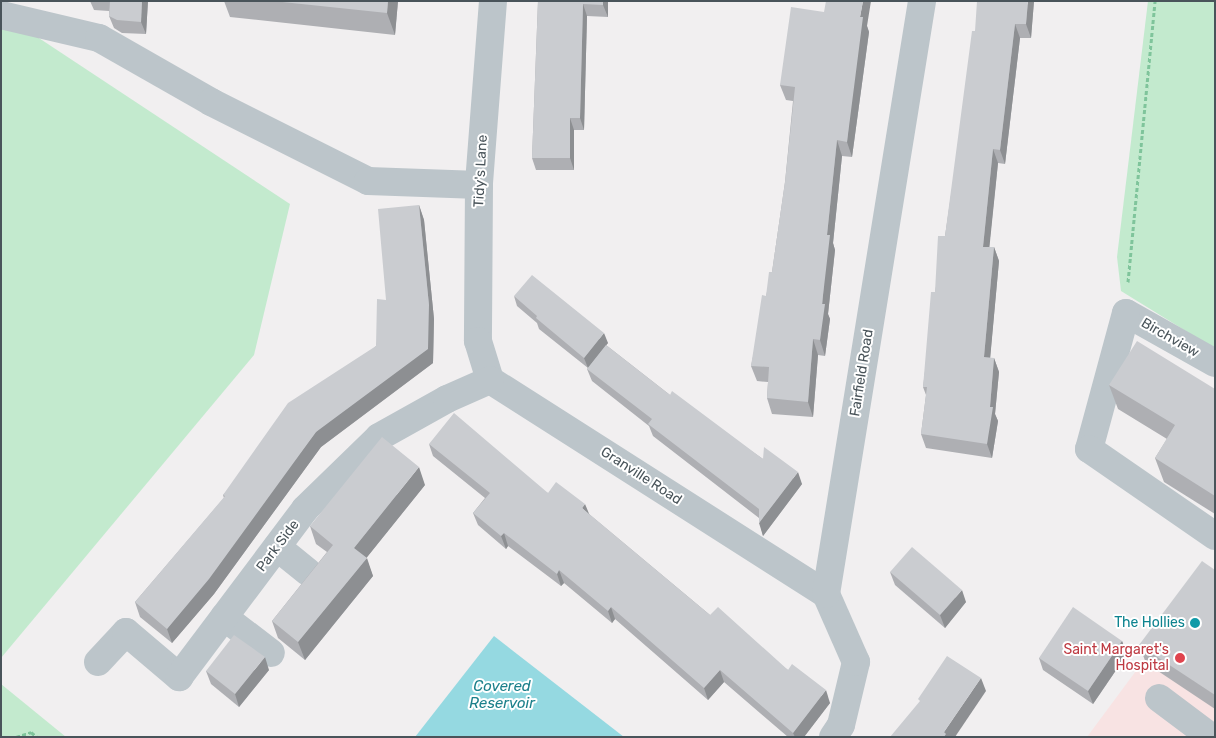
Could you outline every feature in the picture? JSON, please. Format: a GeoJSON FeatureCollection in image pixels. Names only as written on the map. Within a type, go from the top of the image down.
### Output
{"type":"FeatureCollection","features":[{"type":"Feature","properties":{"kind":"street","name":"Tidy's Lane"},"geometry":{"type":"LineString","coordinates":[[490,380],[478,341],[480,185],[493,1]]}},
{"type":"Feature","properties":{"kind":"street","name":"Fairfield Road"},"geometry":{"type":"LineString","coordinates":[[826,594],[922,1]]}},
{"type":"Feature","properties":{"kind":"street"},"geometry":{"type":"LineString","coordinates":[[1,15],[99,38],[211,102],[368,181],[480,185]]}},
{"type":"Feature","properties":{"kind":"street"},"geometry":{"type":"LineString","coordinates":[[1126,313],[1089,449],[1215,536]]}},
{"type":"Feature","properties":{"kind":"street","name":"Birchview"},"geometry":{"type":"LineString","coordinates":[[1126,313],[1215,363]]}},
{"type":"Feature","properties":{"kind":"street","name":"Granville Road"},"geometry":{"type":"LineString","coordinates":[[490,380],[826,594]]}},
{"type":"Feature","properties":{"kind":"street","name":"Park Side"},"geometry":{"type":"LineString","coordinates":[[98,662],[126,632],[179,677],[305,509],[379,437],[447,399],[490,380]]}},
{"type":"Feature","properties":{"kind":"street"},"geometry":{"type":"LineString","coordinates":[[277,547],[308,572]]}},
{"type":"Feature","properties":{"kind":"street"},"geometry":{"type":"LineString","coordinates":[[826,594],[856,662],[841,725],[833,737]]}},
{"type":"Feature","properties":{"kind":"street"},"geometry":{"type":"LineString","coordinates":[[224,617],[271,653]]}},
{"type":"Feature","properties":{"kind":"street"},"geometry":{"type":"LineString","coordinates":[[1159,698],[1211,737]]}},
{"type":"Feature","properties":{"kind":"path"},"geometry":{"type":"LineString","coordinates":[[1126,313],[1155,1]]}},
{"type":"Feature","properties":{"kind":"path"},"geometry":{"type":"LineString","coordinates":[[16,737],[31,732],[37,737]]}},
{"type":"Feature","properties":{"kind":"shaded area","name":"Saint Margaret's Hospital"},"geometry":{"type":"Polygon","coordinates":[[[1207,575],[1215,580],[1215,737],[1087,737],[1207,575]]]}},
{"type":"Feature","properties":{"kind":"green space"},"geometry":{"type":"Polygon","coordinates":[[[1148,1],[1215,1],[1215,349],[1121,291],[1117,257],[1148,1]]]}},
{"type":"Feature","properties":{"kind":"green space"},"geometry":{"type":"Polygon","coordinates":[[[1,13],[290,204],[254,355],[1,658],[1,13]]]}},
{"type":"Feature","properties":{"kind":"green space"},"geometry":{"type":"Polygon","coordinates":[[[1,684],[66,737],[1,737],[1,684]]]}},
{"type":"Feature","properties":{"kind":"water","name":"Covered Reservoir"},"geometry":{"type":"Polygon","coordinates":[[[494,636],[624,737],[415,737],[494,636]]]}},
{"type":"Feature","properties":{"kind":"building"},"geometry":{"type":"Polygon","coordinates":[[[110,1],[142,1],[141,22],[117,20],[109,16],[110,1]]]}},
{"type":"Feature","properties":{"kind":"building"},"geometry":{"type":"Polygon","coordinates":[[[273,1],[388,1],[387,13],[273,1]]]}},
{"type":"Feature","properties":{"kind":"building"},"geometry":{"type":"Polygon","coordinates":[[[538,1],[603,1],[603,5],[583,4],[580,118],[570,118],[570,158],[532,158],[538,1]]]}},
{"type":"Feature","properties":{"kind":"building"},"geometry":{"type":"Polygon","coordinates":[[[826,1],[863,1],[860,17],[863,17],[847,142],[837,140],[827,235],[830,235],[822,304],[825,304],[820,340],[813,339],[808,402],[767,398],[769,367],[751,366],[762,295],[766,296],[769,272],[772,272],[785,182],[795,87],[780,85],[791,7],[824,12],[826,1]]]}},
{"type":"Feature","properties":{"kind":"building"},"geometry":{"type":"Polygon","coordinates":[[[977,1],[1028,1],[1026,24],[1015,24],[1000,150],[993,149],[983,247],[994,247],[984,357],[994,358],[990,407],[993,407],[987,444],[921,434],[927,387],[923,387],[931,292],[935,292],[938,236],[945,236],[972,31],[975,31],[977,1]]]}},
{"type":"Feature","properties":{"kind":"building"},"geometry":{"type":"Polygon","coordinates":[[[419,205],[429,305],[428,349],[316,432],[209,579],[167,629],[135,602],[225,496],[223,495],[288,403],[376,346],[377,299],[386,300],[378,209],[419,205]]]}},
{"type":"Feature","properties":{"kind":"building"},"geometry":{"type":"Polygon","coordinates":[[[532,275],[604,333],[584,358],[536,318],[537,316],[514,296],[532,275]]]}},
{"type":"Feature","properties":{"kind":"building"},"geometry":{"type":"Polygon","coordinates":[[[1137,341],[1215,389],[1215,496],[1155,458],[1175,425],[1109,385],[1137,341]]]}},
{"type":"Feature","properties":{"kind":"building"},"geometry":{"type":"Polygon","coordinates":[[[606,345],[670,395],[672,391],[763,459],[764,447],[798,472],[759,523],[759,509],[648,424],[652,419],[587,369],[606,345]]]}},
{"type":"Feature","properties":{"kind":"building"},"geometry":{"type":"Polygon","coordinates":[[[454,413],[548,493],[556,482],[585,504],[582,508],[710,615],[718,607],[788,670],[792,664],[826,690],[793,733],[720,670],[704,688],[611,607],[608,611],[559,570],[557,574],[504,533],[501,536],[473,513],[490,493],[429,444],[454,413]]]}},
{"type":"Feature","properties":{"kind":"building"},"geometry":{"type":"Polygon","coordinates":[[[382,437],[419,467],[354,548],[367,558],[298,642],[272,621],[333,545],[310,526],[382,437]]]}},
{"type":"Feature","properties":{"kind":"building"},"geometry":{"type":"Polygon","coordinates":[[[912,547],[962,590],[940,615],[890,572],[912,547]]]}},
{"type":"Feature","properties":{"kind":"building","name":"The Hollies"},"geometry":{"type":"Polygon","coordinates":[[[1202,561],[1215,570],[1215,695],[1139,645],[1202,561]]]}},
{"type":"Feature","properties":{"kind":"building"},"geometry":{"type":"Polygon","coordinates":[[[1073,607],[1122,641],[1088,691],[1039,658],[1073,607]]]}},
{"type":"Feature","properties":{"kind":"building"},"geometry":{"type":"Polygon","coordinates":[[[234,635],[265,657],[235,694],[206,671],[234,635]]]}},
{"type":"Feature","properties":{"kind":"building"},"geometry":{"type":"Polygon","coordinates":[[[947,656],[981,678],[944,732],[946,734],[944,737],[890,737],[920,701],[918,699],[947,656]]]}},
{"type":"Feature","properties":{"kind":"place","name":"The Hollies"},"geometry":{"type":"Point","coordinates":[1195,623]}},
{"type":"Feature","properties":{"kind":"place","name":"Saint Margaret's Hospital"},"geometry":{"type":"Point","coordinates":[1180,658]}}]}
